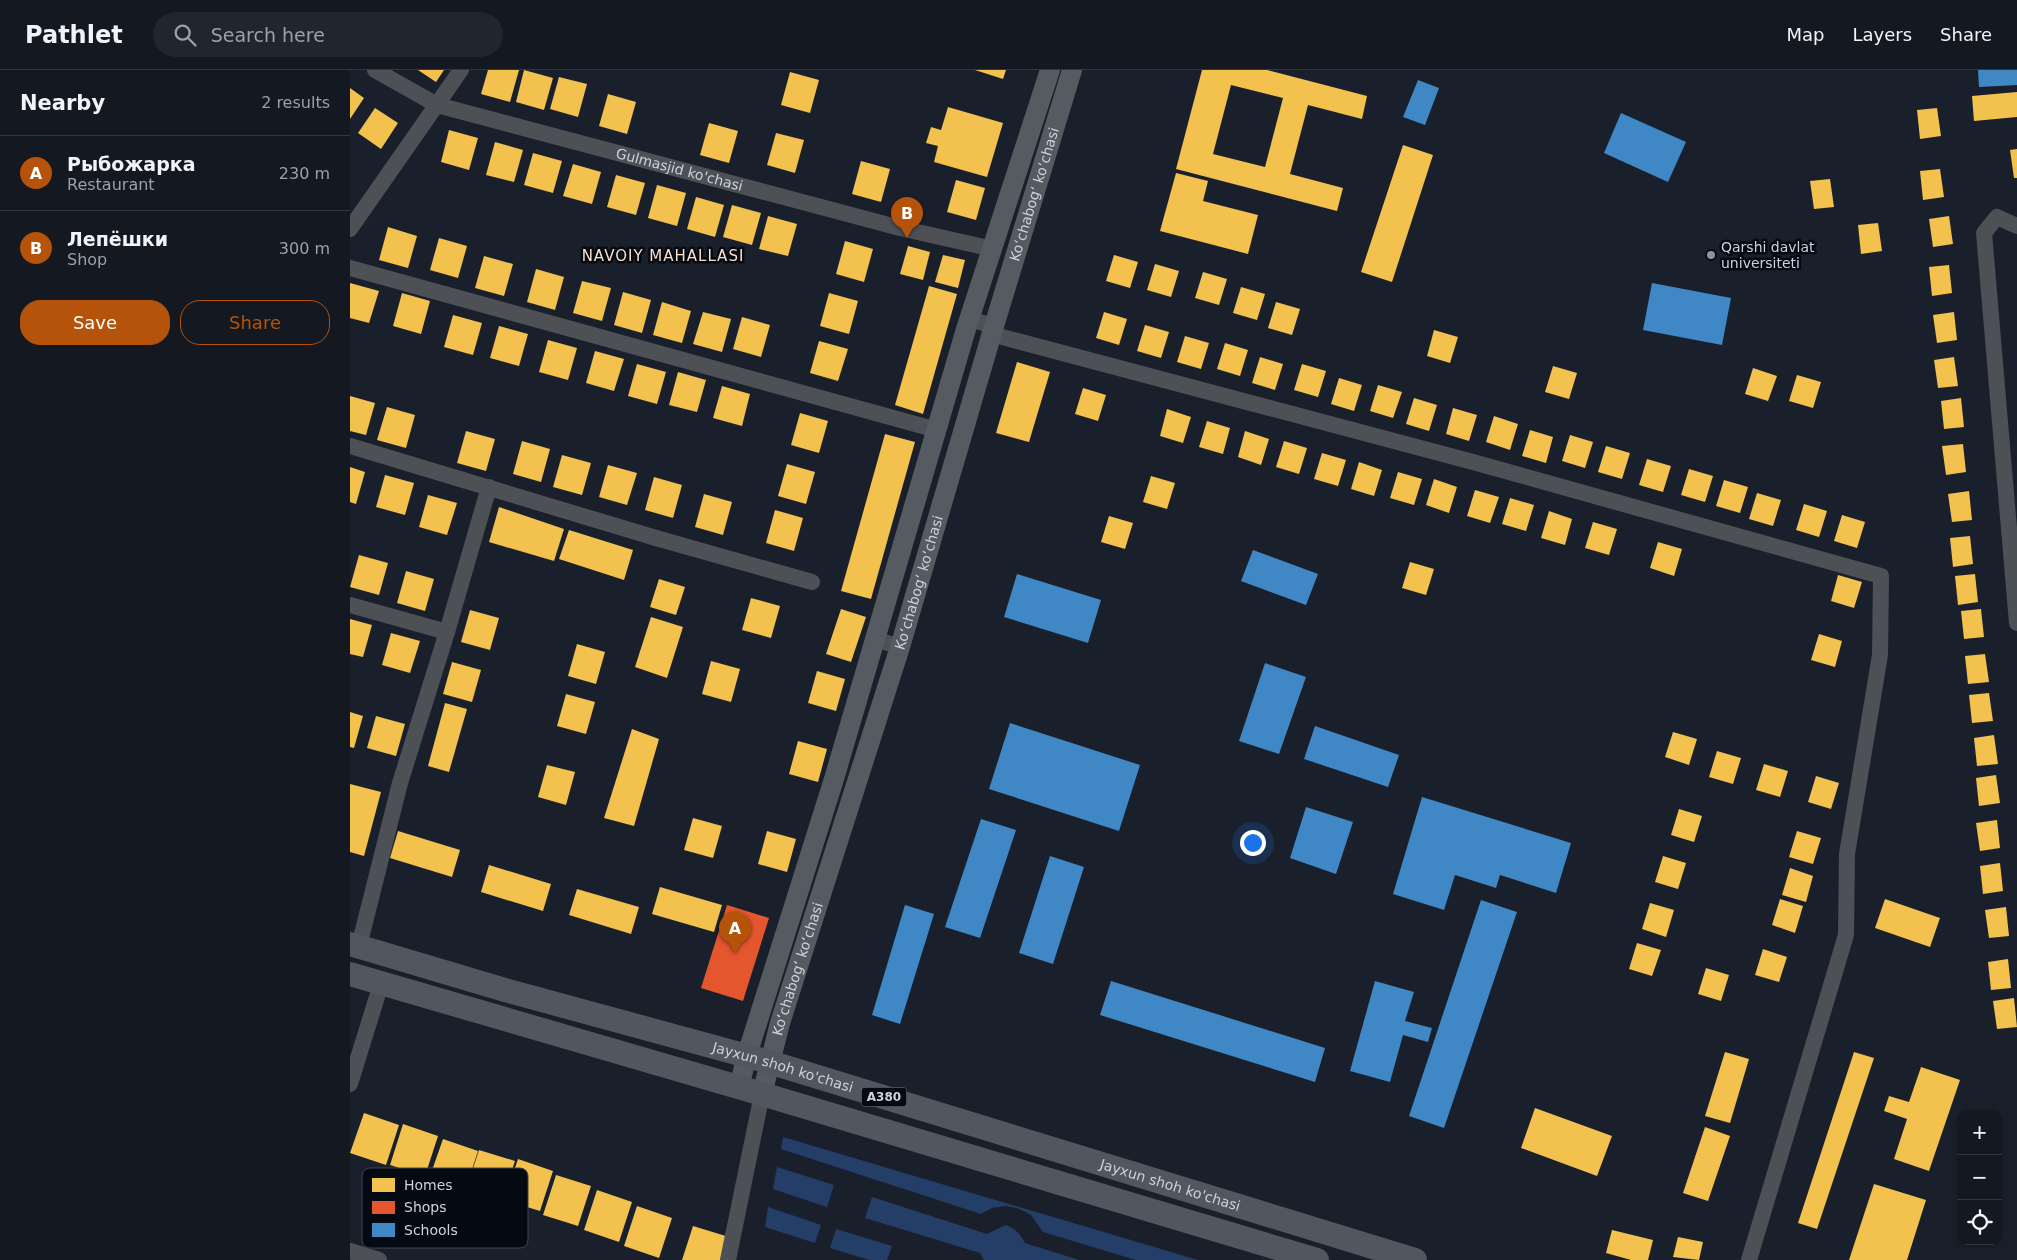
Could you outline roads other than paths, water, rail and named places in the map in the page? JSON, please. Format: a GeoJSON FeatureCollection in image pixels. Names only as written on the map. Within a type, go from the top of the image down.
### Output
{"type":"FeatureCollection","features":[{"type":"Feature","properties":{"kind":"highway","name":"Jayxun shoh ko'chasi"},"geometry":{"type":"LineString","coordinates":[[355,945],[505,990],[758,1058],[1415,1260]]}},
{"type":"Feature","properties":{"kind":"highway","name":"A380"},"geometry":{"type":"LineString","coordinates":[[350,974],[739,1087],[1318,1260]]}},
{"type":"Feature","properties":{"kind":"highway"},"geometry":{"type":"LineString","coordinates":[[1031,1174],[1040,1145]]}},
{"type":"Feature","properties":{"kind":"main road","name":"Ko‘chabog‘ ko‘chasi"},"geometry":{"type":"LineString","coordinates":[[762,1094],[758,1058],[834,779],[969,319],[1050,70]]}},
{"type":"Feature","properties":{"kind":"main road","name":"Ko‘chabog‘ ko‘chasi"},"geometry":{"type":"LineString","coordinates":[[739,1087],[780,1023],[900,647],[992,330],[1072,70]]}},
{"type":"Feature","properties":{"kind":"street","name":"Gulmasjid ko'chasi"},"geometry":{"type":"LineString","coordinates":[[375,70],[437,105],[900,228],[992,249]]}},
{"type":"Feature","properties":{"kind":"street"},"geometry":{"type":"LineString","coordinates":[[350,229],[462,70]]}},
{"type":"Feature","properties":{"kind":"street"},"geometry":{"type":"LineString","coordinates":[[2017,226],[1997,216],[1984,233],[2017,623]]}},
{"type":"Feature","properties":{"kind":"street"},"geometry":{"type":"LineString","coordinates":[[350,268],[937,430]]}},
{"type":"Feature","properties":{"kind":"street"},"geometry":{"type":"LineString","coordinates":[[969,319],[992,330],[1882,576],[1880,655],[1847,854],[1846,936],[1748,1260]]}},
{"type":"Feature","properties":{"kind":"street"},"geometry":{"type":"LineString","coordinates":[[350,446],[656,538],[812,582]]}},
{"type":"Feature","properties":{"kind":"street"},"geometry":{"type":"LineString","coordinates":[[355,945],[400,783],[447,632],[488,487]]}},
{"type":"Feature","properties":{"kind":"street"},"geometry":{"type":"LineString","coordinates":[[350,606],[447,632]]}},
{"type":"Feature","properties":{"kind":"street"},"geometry":{"type":"LineString","coordinates":[[875,638],[900,647]]}},
{"type":"Feature","properties":{"kind":"street"},"geometry":{"type":"LineString","coordinates":[[350,1084],[381,984]]}},
{"type":"Feature","properties":{"kind":"street"},"geometry":{"type":"LineString","coordinates":[[728,1260],[762,1094]]}},
{"type":"Feature","properties":{"kind":"street"},"geometry":{"type":"LineString","coordinates":[[350,1251],[379,1260]]}},
{"type":"Feature","properties":{"kind":"place","name":"Лепёшки"},"geometry":{"type":"Point","coordinates":[907,238]}},
{"type":"Feature","properties":{"kind":"place","name":"Qarshi davlat universiteti"},"geometry":{"type":"Point","coordinates":[1711,255]}},
{"type":"Feature","properties":{"kind":"place","name":"Рыбожарка"},"geometry":{"type":"Point","coordinates":[735,953]}},
{"type":"Feature","properties":{"kind":"district","name":"NAVOIY MAHALLASI"},"geometry":{"type":"Point","coordinates":[663,256]}}]}
